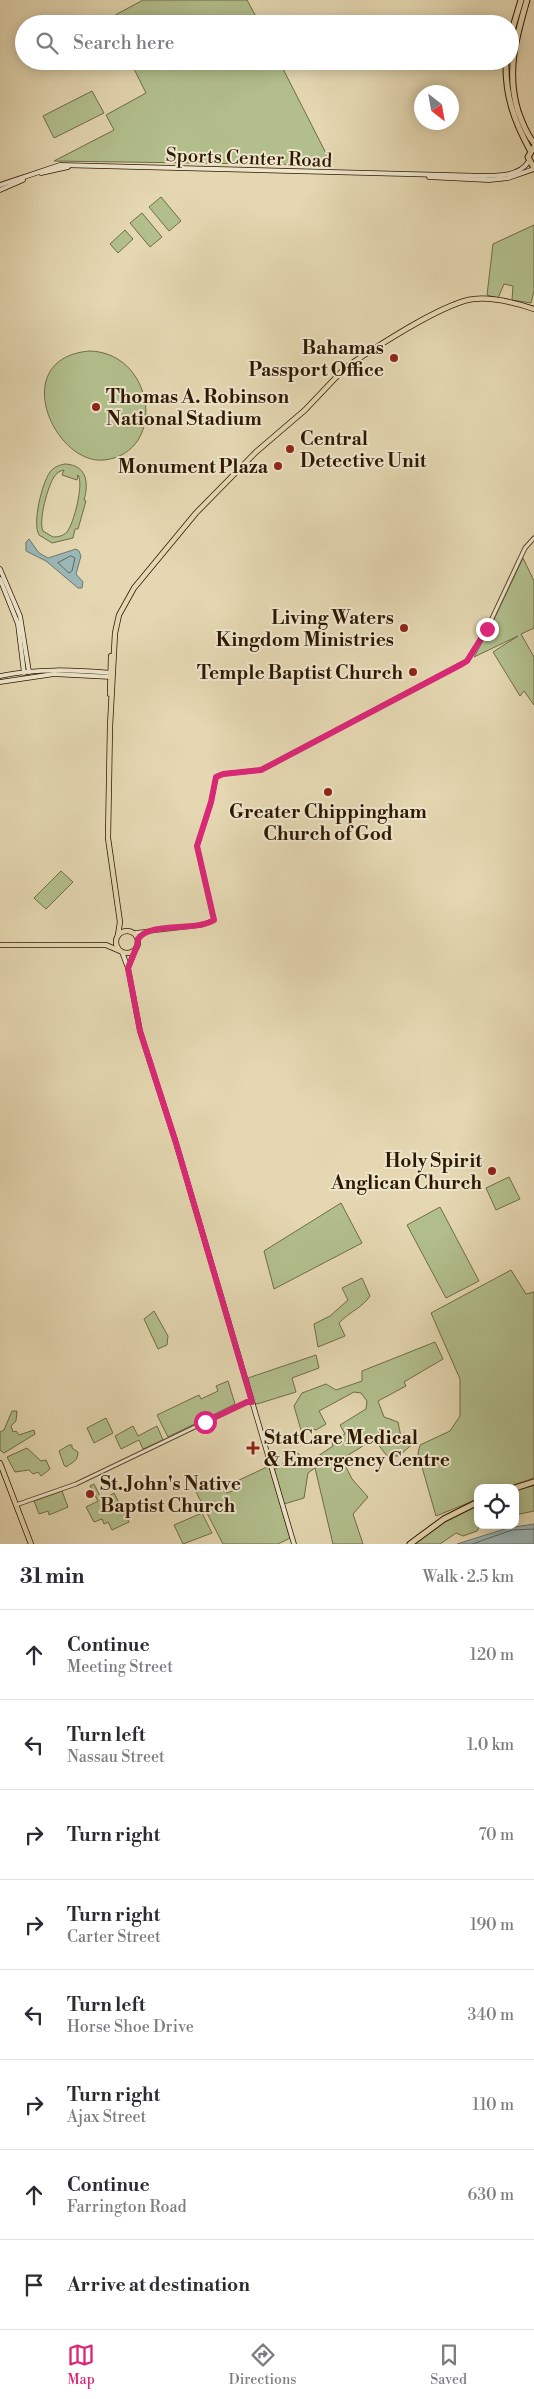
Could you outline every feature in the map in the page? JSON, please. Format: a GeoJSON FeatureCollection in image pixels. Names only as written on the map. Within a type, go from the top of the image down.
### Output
{"type":"FeatureCollection","features":[{"type":"Feature","properties":{"kind":"highway"},"geometry":{"type":"LineString","coordinates":[[517,15],[521,0]]}},
{"type":"Feature","properties":{"kind":"highway"},"geometry":{"type":"LineString","coordinates":[[519,30],[527,0]]}},
{"type":"Feature","properties":{"kind":"highway"},"geometry":{"type":"LineString","coordinates":[[507,70],[509,103],[516,124],[533,146]]}},
{"type":"Feature","properties":{"kind":"highway"},"geometry":{"type":"LineString","coordinates":[[512,70],[514,96],[533,146],[529,161],[534,168]]}},
{"type":"Feature","properties":{"kind":"highway"},"geometry":{"type":"LineString","coordinates":[[519,1487],[534,1482]]}},
{"type":"Feature","properties":{"kind":"highway"},"geometry":{"type":"LineString","coordinates":[[410,1544],[444,1519],[474,1504]]}},
{"type":"Feature","properties":{"kind":"main road","name":"Sports Center Road"},"geometry":{"type":"LineString","coordinates":[[0,185],[56,166],[426,176],[497,176],[519,170],[529,161]]}},
{"type":"Feature","properties":{"kind":"main road","name":"Sports Center Road"},"geometry":{"type":"LineString","coordinates":[[0,190],[41,173],[70,166]]}},
{"type":"Feature","properties":{"kind":"main road","name":"Sports Center Road"},"geometry":{"type":"LineString","coordinates":[[426,176],[488,180],[508,178],[534,168]]}},
{"type":"Feature","properties":{"kind":"main road"},"geometry":{"type":"LineString","coordinates":[[294,1544],[176,1143],[140,1031],[128,968],[116,941],[120,922],[108,838],[112,675],[119,615],[134,588],[162,552],[256,452],[305,410],[343,370],[396,336],[462,301],[487,299],[534,309]]}},
{"type":"Feature","properties":{"kind":"main road"},"geometry":{"type":"LineString","coordinates":[[0,569],[23,628],[27,676]]}},
{"type":"Feature","properties":{"kind":"main road"},"geometry":{"type":"LineString","coordinates":[[0,579],[15,607]]}},
{"type":"Feature","properties":{"kind":"main road"},"geometry":{"type":"LineString","coordinates":[[0,676],[26,671],[54,670],[112,675]]}},
{"type":"Feature","properties":{"kind":"main road"},"geometry":{"type":"LineString","coordinates":[[0,682],[27,676],[54,674],[112,675]]}},
{"type":"Feature","properties":{"kind":"main road"},"geometry":{"type":"LineString","coordinates":[[120,922],[126,931]]}},
{"type":"Feature","properties":{"kind":"main road"},"geometry":{"type":"LineString","coordinates":[[118,935],[126,931],[133,932],[138,939],[128,968]]}},
{"type":"Feature","properties":{"kind":"main road"},"geometry":{"type":"LineString","coordinates":[[106,946],[116,941]]}},
{"type":"Feature","properties":{"kind":"main road"},"geometry":{"type":"LineString","coordinates":[[0,945],[106,946],[130,952],[136,948]]}},
{"type":"Feature","properties":{"kind":"main road"},"geometry":{"type":"LineString","coordinates":[[0,1463],[31,1544]]}},
{"type":"Feature","properties":{"kind":"street"},"geometry":{"type":"LineString","coordinates":[[133,932],[202,925],[214,920],[197,846],[211,802],[216,777],[223,774],[261,770],[467,661],[487,629],[525,548],[534,538]]}},
{"type":"Feature","properties":{"kind":"street"},"geometry":{"type":"LineString","coordinates":[[138,939],[145,932]]}},
{"type":"Feature","properties":{"kind":"street"},"geometry":{"type":"LineString","coordinates":[[16,1505],[64,1489],[247,1402],[252,1402]]}},
{"type":"Feature","properties":{"kind":"green space"},"geometry":{"type":"Polygon","coordinates":[[[143,0],[247,0],[255,15],[115,15],[143,0]]]}},
{"type":"Feature","properties":{"kind":"green space"},"geometry":{"type":"Polygon","coordinates":[[[134,70],[284,70],[332,165],[54,161],[114,130],[106,115],[146,93],[134,70]]]}},
{"type":"Feature","properties":{"kind":"green space"},"geometry":{"type":"Polygon","coordinates":[[[92,91],[104,113],[54,138],[43,116],[92,91]]]}},
{"type":"Feature","properties":{"kind":"green space"},"geometry":{"type":"Polygon","coordinates":[[[161,197],[181,221],[169,231],[149,207],[161,197]]]}},
{"type":"Feature","properties":{"kind":"green space"},"geometry":{"type":"Polygon","coordinates":[[[142,213],[162,237],[150,247],[130,223],[142,213]]]}},
{"type":"Feature","properties":{"kind":"green space"},"geometry":{"type":"Polygon","coordinates":[[[534,225],[534,291],[531,303],[512,300],[513,286],[504,284],[498,298],[487,295],[493,244],[534,225]]]}},
{"type":"Feature","properties":{"kind":"green space"},"geometry":{"type":"Polygon","coordinates":[[[125,230],[133,239],[118,253],[110,244],[125,230]]]}},
{"type":"Feature","properties":{"kind":"green space","name":"Thomas A. Robinson National Stadium"},"geometry":{"type":"Polygon","coordinates":[[[89,351],[111,356],[128,367],[140,384],[145,403],[145,423],[138,440],[124,453],[104,460],[86,457],[69,446],[56,430],[47,410],[45,390],[50,372],[64,358],[89,351]]]}},
{"type":"Feature","properties":{"kind":"green space"},"geometry":{"type":"Polygon","coordinates":[[[65,464],[78,468],[85,476],[86,494],[84,500],[86,501],[78,529],[75,529],[73,538],[52,543],[39,535],[37,513],[47,477],[57,466],[65,464]],[[64,470],[57,473],[52,481],[43,512],[43,531],[53,537],[67,532],[73,521],[79,495],[80,480],[78,475],[77,480],[62,475],[64,470]]]}},
{"type":"Feature","properties":{"kind":"green space"},"geometry":{"type":"Polygon","coordinates":[[[523,558],[534,581],[534,628],[521,634],[534,657],[534,705],[524,691],[520,696],[493,652],[518,636],[474,657],[523,558]]]}},
{"type":"Feature","properties":{"kind":"green space"},"geometry":{"type":"Polygon","coordinates":[[[61,871],[73,882],[46,909],[34,898],[61,871]]]}},
{"type":"Feature","properties":{"kind":"green space"},"geometry":{"type":"Polygon","coordinates":[[[509,1177],[520,1199],[496,1210],[486,1188],[509,1177]]]}},
{"type":"Feature","properties":{"kind":"green space"},"geometry":{"type":"Polygon","coordinates":[[[341,1203],[362,1243],[274,1289],[264,1251],[341,1203]]]}},
{"type":"Feature","properties":{"kind":"green space"},"geometry":{"type":"Polygon","coordinates":[[[440,1207],[479,1281],[446,1298],[407,1225],[440,1207]]]}},
{"type":"Feature","properties":{"kind":"green space"},"geometry":{"type":"Polygon","coordinates":[[[511,1270],[526,1294],[534,1292],[534,1478],[517,1484],[474,1484],[474,1501],[436,1516],[418,1453],[420,1445],[450,1431],[460,1416],[460,1379],[431,1313],[511,1270]]]}},
{"type":"Feature","properties":{"kind":"green space"},"geometry":{"type":"Polygon","coordinates":[[[362,1278],[370,1296],[339,1323],[345,1336],[318,1347],[314,1324],[330,1316],[348,1300],[342,1288],[362,1278]]]}},
{"type":"Feature","properties":{"kind":"green space"},"geometry":{"type":"Polygon","coordinates":[[[154,1311],[168,1336],[167,1345],[158,1349],[144,1319],[154,1311]]]}},
{"type":"Feature","properties":{"kind":"green space"},"geometry":{"type":"Polygon","coordinates":[[[435,1342],[443,1359],[404,1382],[406,1386],[378,1401],[384,1417],[398,1422],[401,1437],[417,1440],[399,1456],[387,1456],[374,1439],[342,1459],[352,1479],[368,1497],[353,1514],[363,1544],[333,1544],[315,1468],[308,1473],[304,1498],[284,1504],[274,1470],[298,1453],[306,1464],[333,1446],[332,1442],[345,1434],[340,1425],[366,1409],[367,1401],[361,1393],[354,1392],[319,1411],[326,1424],[316,1430],[307,1427],[301,1430],[294,1406],[302,1393],[326,1384],[336,1390],[362,1381],[362,1371],[435,1342]]]}},
{"type":"Feature","properties":{"kind":"green space"},"geometry":{"type":"Polygon","coordinates":[[[316,1355],[319,1368],[292,1378],[296,1392],[257,1404],[254,1403],[248,1378],[316,1355]]]}},
{"type":"Feature","properties":{"kind":"green space"},"geometry":{"type":"Polygon","coordinates":[[[228,1381],[235,1404],[168,1437],[157,1415],[199,1395],[201,1399],[218,1391],[216,1386],[228,1381]]]}},
{"type":"Feature","properties":{"kind":"green space"},"geometry":{"type":"Polygon","coordinates":[[[12,1411],[17,1411],[16,1421],[11,1426],[13,1432],[16,1431],[19,1435],[34,1430],[35,1434],[4,1453],[0,1450],[0,1432],[4,1430],[12,1411]]]}},
{"type":"Feature","properties":{"kind":"green space"},"geometry":{"type":"Polygon","coordinates":[[[106,1418],[113,1433],[94,1443],[87,1428],[106,1418]]]}},
{"type":"Feature","properties":{"kind":"green space"},"geometry":{"type":"Polygon","coordinates":[[[133,1426],[138,1436],[157,1426],[163,1440],[143,1449],[139,1440],[121,1449],[115,1436],[133,1426]]]}},
{"type":"Feature","properties":{"kind":"green space"},"geometry":{"type":"Polygon","coordinates":[[[72,1445],[72,1448],[78,1452],[78,1455],[75,1461],[66,1467],[59,1451],[72,1445]]]}},
{"type":"Feature","properties":{"kind":"green space"},"geometry":{"type":"Polygon","coordinates":[[[27,1448],[41,1461],[46,1460],[50,1469],[41,1476],[38,1472],[33,1474],[29,1470],[15,1472],[7,1457],[27,1448]]]}},
{"type":"Feature","properties":{"kind":"green space"},"geometry":{"type":"Polygon","coordinates":[[[269,1466],[290,1538],[278,1544],[223,1544],[195,1490],[219,1478],[227,1493],[239,1488],[237,1481],[269,1466]]]}},
{"type":"Feature","properties":{"kind":"green space"},"geometry":{"type":"Polygon","coordinates":[[[534,1483],[534,1511],[519,1514],[519,1488],[534,1483]]]}},
{"type":"Feature","properties":{"kind":"green space"},"geometry":{"type":"Polygon","coordinates":[[[94,1484],[102,1500],[114,1493],[129,1522],[112,1530],[108,1522],[104,1524],[102,1519],[94,1522],[86,1507],[98,1501],[90,1486],[94,1484]]]}},
{"type":"Feature","properties":{"kind":"green space"},"geometry":{"type":"Polygon","coordinates":[[[62,1491],[68,1507],[49,1515],[48,1511],[39,1514],[34,1501],[62,1491]]]}},
{"type":"Feature","properties":{"kind":"green space"},"geometry":{"type":"Polygon","coordinates":[[[474,1508],[474,1529],[478,1529],[463,1536],[456,1533],[440,1544],[413,1544],[450,1517],[474,1508]]]}},
{"type":"Feature","properties":{"kind":"green space"},"geometry":{"type":"Polygon","coordinates":[[[202,1513],[212,1533],[183,1544],[174,1525],[202,1513]]]}},
{"type":"Feature","properties":{"kind":"water"},"geometry":{"type":"Polygon","coordinates":[[[29,539],[39,553],[48,558],[76,549],[79,551],[81,556],[76,574],[83,582],[82,588],[78,588],[46,561],[26,551],[26,542],[29,539]]]}},
{"type":"Feature","properties":{"kind":"water"},"geometry":{"type":"Polygon","coordinates":[[[534,1524],[534,1544],[457,1544],[505,1529],[519,1529],[519,1526],[534,1524]]]}},
{"type":"Feature","properties":{"kind":"place","name":"Bahamas Passport Office"},"geometry":{"type":"Point","coordinates":[394,358]}},
{"type":"Feature","properties":{"kind":"place","name":"Thomas A. Robinson National Stadium"},"geometry":{"type":"Point","coordinates":[96,407]}},
{"type":"Feature","properties":{"kind":"place","name":"Central Detective Unit"},"geometry":{"type":"Point","coordinates":[290,449]}},
{"type":"Feature","properties":{"kind":"place","name":"Monument Plaza"},"geometry":{"type":"Point","coordinates":[278,466]}},
{"type":"Feature","properties":{"kind":"place","name":"Living Waters Kingdom Ministries"},"geometry":{"type":"Point","coordinates":[404,628]}},
{"type":"Feature","properties":{"kind":"place","name":"Temple Baptist Church"},"geometry":{"type":"Point","coordinates":[413,672]}},
{"type":"Feature","properties":{"kind":"place","name":"Greater Chippingham Church of God"},"geometry":{"type":"Point","coordinates":[328,792]}},
{"type":"Feature","properties":{"kind":"place","name":"Holy Spirit Anglican Church"},"geometry":{"type":"Point","coordinates":[492,1171]}},
{"type":"Feature","properties":{"kind":"place","name":"StatCare Medical & Emergency Centre"},"geometry":{"type":"Point","coordinates":[253,1448]}},
{"type":"Feature","properties":{"kind":"place","name":"St. John's Native Baptist Church"},"geometry":{"type":"Point","coordinates":[90,1494]}},
{"type":"Feature","properties":{"kind":"route"},"geometry":{"type":"LineString","coordinates":[[205,1422],[247,1402],[252,1402],[176,1143],[140,1031],[128,968],[138,939],[145,932],[202,925],[214,920],[213,909],[197,854],[197,846],[211,802],[216,777],[223,774],[261,770],[462,664],[467,661],[487,629]]}}]}
